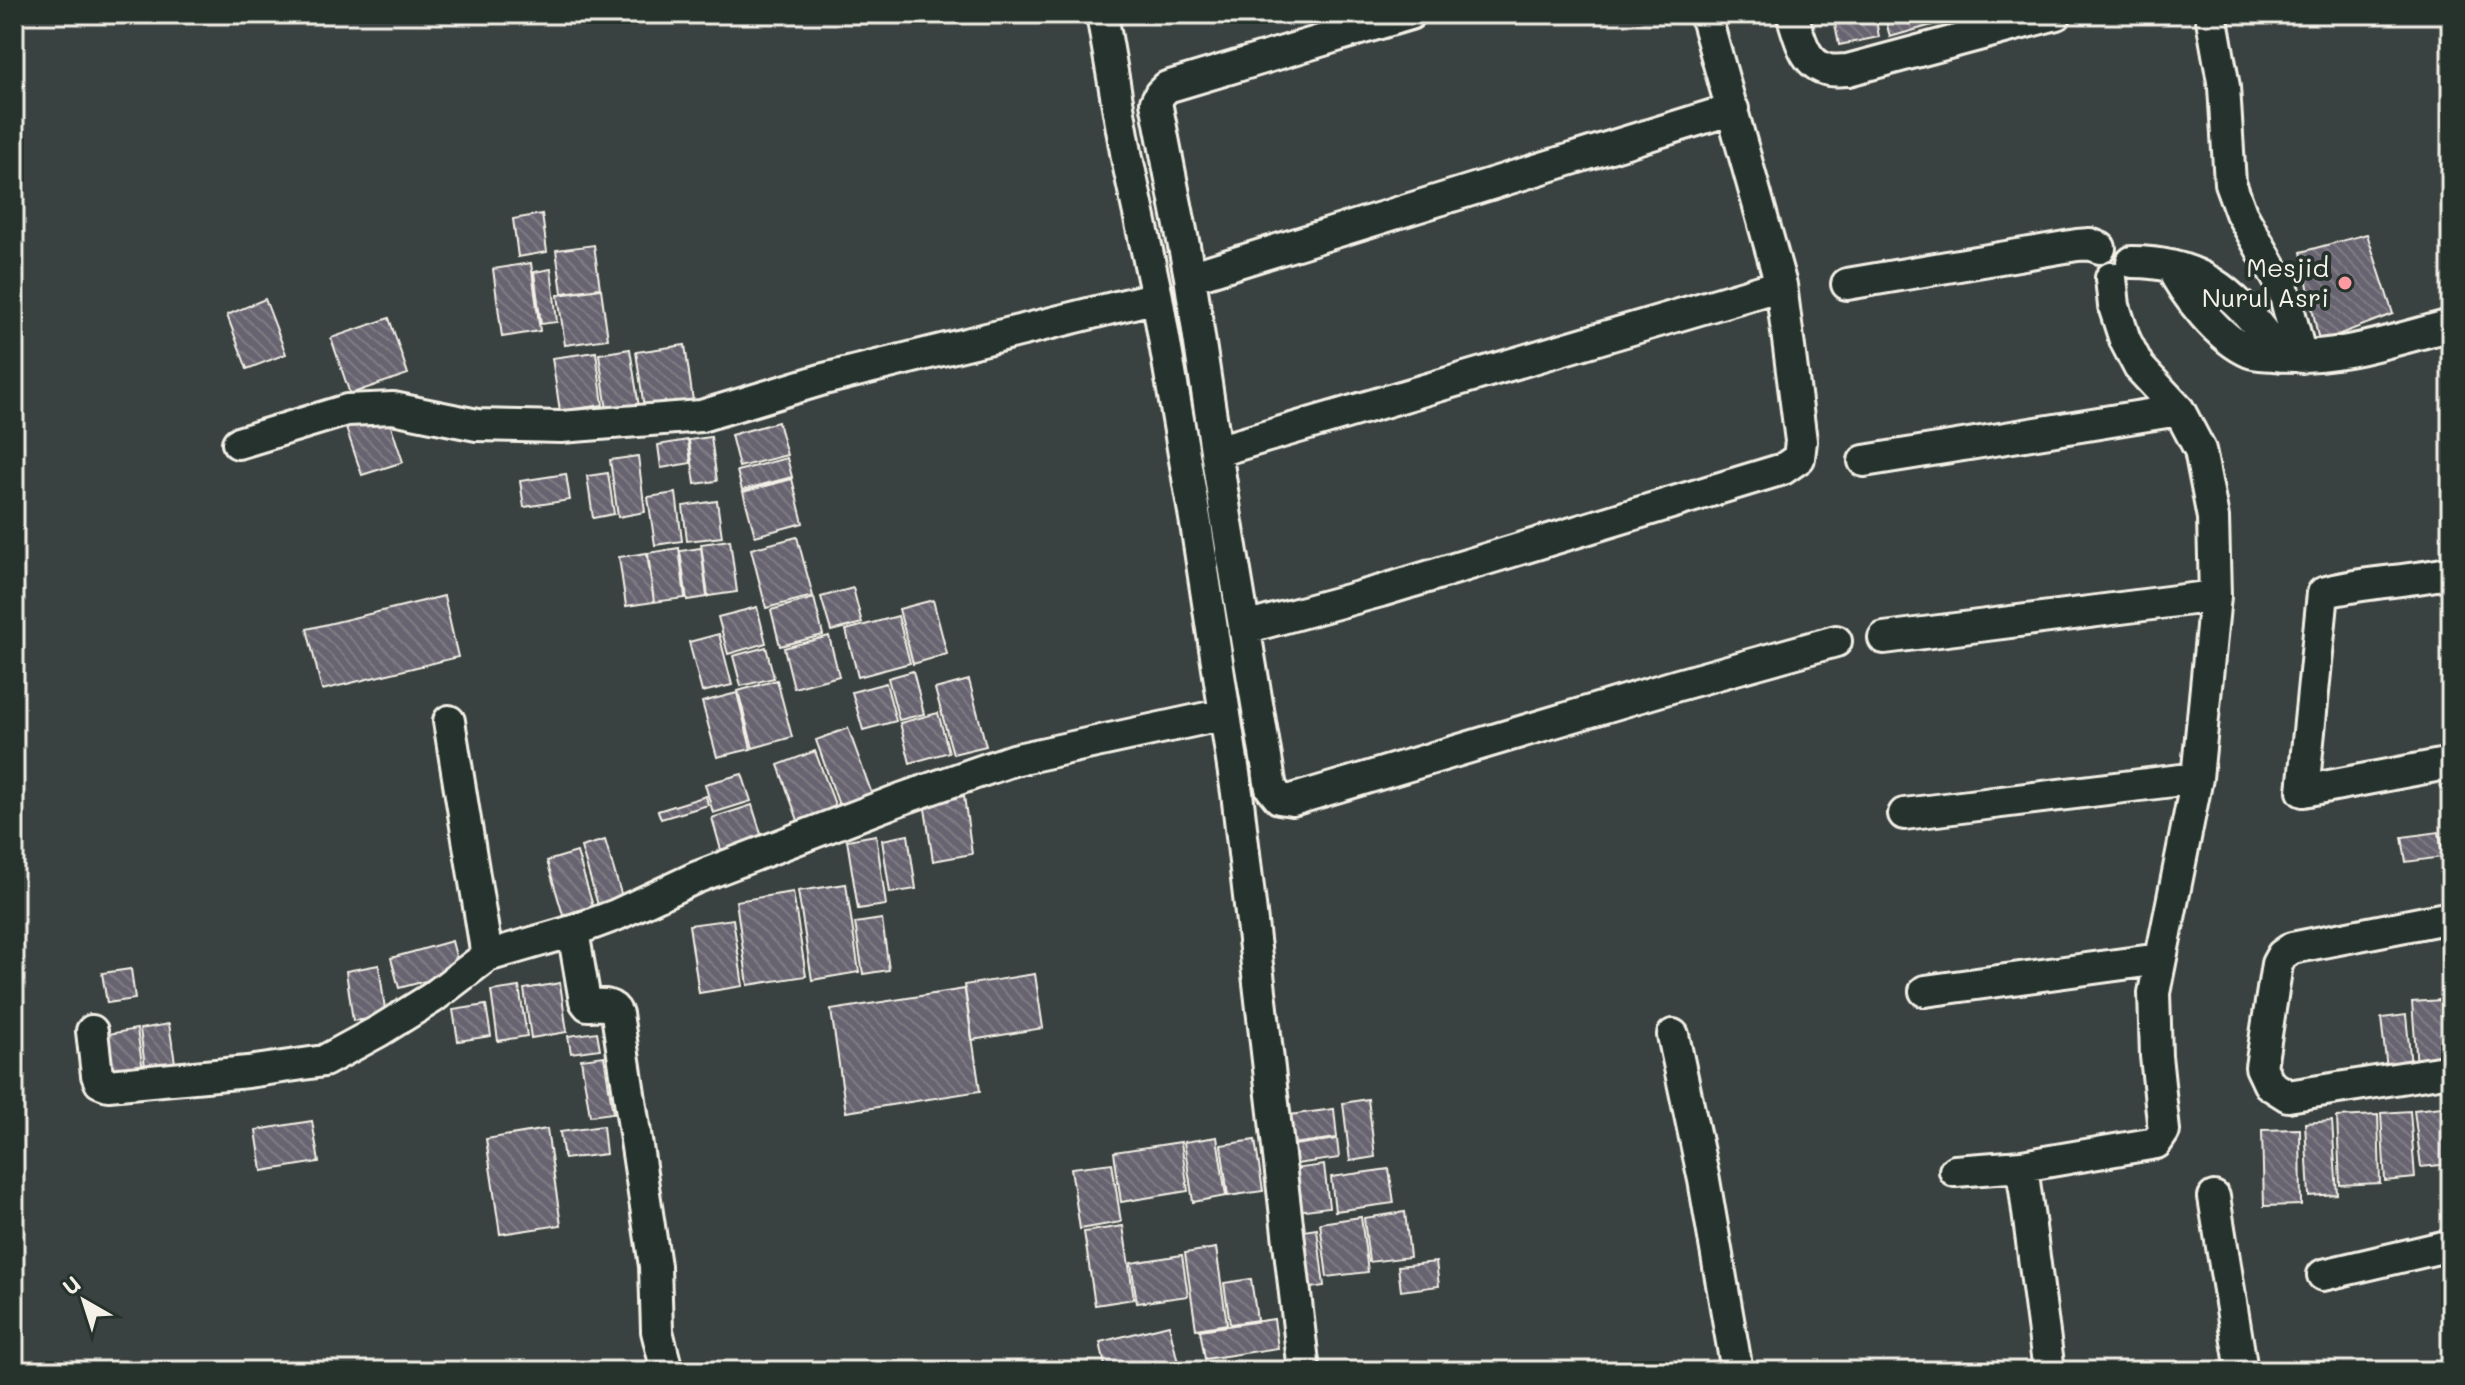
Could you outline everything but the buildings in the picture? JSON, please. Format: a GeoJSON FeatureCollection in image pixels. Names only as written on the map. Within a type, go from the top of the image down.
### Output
{"type":"FeatureCollection","features":[{"type":"Feature","properties":{"kind":"street"},"geometry":{"type":"LineString","coordinates":[[1102,14],[1127,158],[1157,297],[1237,793],[1304,1371]]}},
{"type":"Feature","properties":{"kind":"street"},"geometry":{"type":"LineString","coordinates":[[1410,14],[1167,87],[1156,102],[1190,277],[1271,788],[1279,798],[1292,800],[1836,641]]}},
{"type":"Feature","properties":{"kind":"street"},"geometry":{"type":"LineString","coordinates":[[1245,628],[1381,591],[1783,469],[1799,458],[1801,441],[1781,285],[1705,14]]}},
{"type":"Feature","properties":{"kind":"street"},"geometry":{"type":"LineString","coordinates":[[1792,14],[1803,48],[1815,63],[1828,70],[1848,70],[2056,14]]}},
{"type":"Feature","properties":{"kind":"street"},"geometry":{"type":"LineString","coordinates":[[2211,14],[2224,87],[2230,183],[2241,213],[2283,288],[2291,356]]}},
{"type":"Feature","properties":{"kind":"street"},"geometry":{"type":"LineString","coordinates":[[1190,277],[1733,109]]}},
{"type":"Feature","properties":{"kind":"street"},"geometry":{"type":"LineString","coordinates":[[1847,284],[2090,244],[2100,248],[2096,257],[2102,274],[2153,262],[2171,266],[2181,287],[2198,309],[2231,341],[2251,353],[2291,356],[2338,354],[2451,325]]}},
{"type":"Feature","properties":{"kind":"street"},"geometry":{"type":"LineString","coordinates":[[1955,1171],[2022,1166],[2156,1143],[2164,1131],[2156,1056],[2154,993],[2197,778],[2215,596],[2213,518],[2200,450],[2179,410],[2139,367],[2125,340],[2114,306],[2121,270]]}},
{"type":"Feature","properties":{"kind":"street"},"geometry":{"type":"LineString","coordinates":[[1217,451],[1781,285]]}},
{"type":"Feature","properties":{"kind":"street"},"geometry":{"type":"LineString","coordinates":[[238,443],[347,410],[393,408],[477,425],[561,427],[701,416],[824,379],[1157,297]]}},
{"type":"Feature","properties":{"kind":"street"},"geometry":{"type":"LineString","coordinates":[[1864,461],[2179,410]]}},
{"type":"Feature","properties":{"kind":"street"},"geometry":{"type":"LineString","coordinates":[[1196,524],[1226,517]]}},
{"type":"Feature","properties":{"kind":"street"},"geometry":{"type":"LineString","coordinates":[[2451,572],[2323,593],[2303,791],[2451,763]]}},
{"type":"Feature","properties":{"kind":"street"},"geometry":{"type":"LineString","coordinates":[[1884,638],[2215,596]]}},
{"type":"Feature","properties":{"kind":"street"},"geometry":{"type":"LineString","coordinates":[[92,1031],[97,1075],[100,1082],[108,1085],[248,1072],[324,1061],[432,998],[487,956],[616,915],[695,878],[1013,760],[1225,714]]}},
{"type":"Feature","properties":{"kind":"street"},"geometry":{"type":"LineString","coordinates":[[449,721],[487,956]]}},
{"type":"Feature","properties":{"kind":"street"},"geometry":{"type":"LineString","coordinates":[[1904,814],[2197,778]]}},
{"type":"Feature","properties":{"kind":"street"},"geometry":{"type":"LineString","coordinates":[[2451,917],[2292,948],[2282,955],[2277,964],[2261,1067],[2269,1084],[2288,1096],[2451,1070]]}},
{"type":"Feature","properties":{"kind":"street"},"geometry":{"type":"LineString","coordinates":[[573,931],[585,1001],[588,1005],[609,1005],[617,1014],[655,1266],[657,1331],[667,1371]]}},
{"type":"Feature","properties":{"kind":"street"},"geometry":{"type":"LineString","coordinates":[[1925,991],[2160,959]]}},
{"type":"Feature","properties":{"kind":"street"},"geometry":{"type":"LineString","coordinates":[[1673,1035],[1704,1180],[1737,1371]]}},
{"type":"Feature","properties":{"kind":"street"},"geometry":{"type":"LineString","coordinates":[[2022,1166],[2049,1371]]}},
{"type":"Feature","properties":{"kind":"street"},"geometry":{"type":"LineString","coordinates":[[2214,1197],[2242,1371]]}},
{"type":"Feature","properties":{"kind":"street"},"geometry":{"type":"LineString","coordinates":[[2323,1275],[2451,1245]]}},
{"type":"Feature","properties":{"kind":"place","name":"Mesjid Nurul Asri"},"geometry":{"type":"Point","coordinates":[2345,283]}}]}
